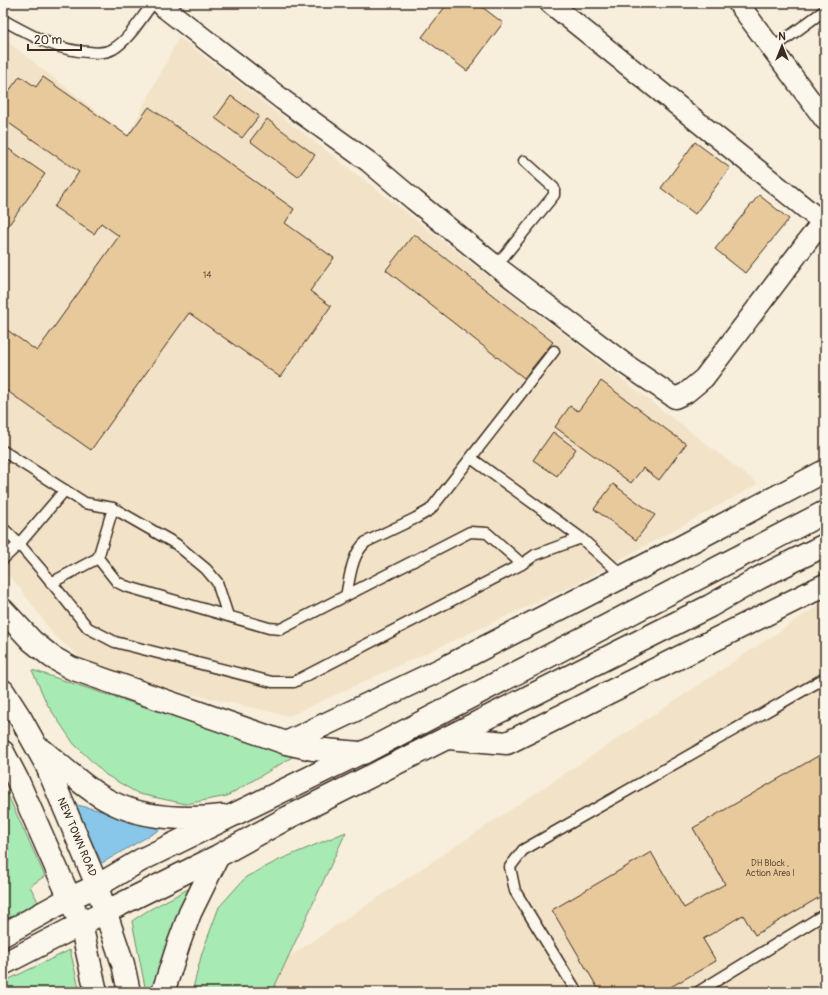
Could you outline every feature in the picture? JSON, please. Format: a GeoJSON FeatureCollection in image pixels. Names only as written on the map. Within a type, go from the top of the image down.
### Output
{"type":"FeatureCollection","features":[{"type":"Feature","properties":{"kind":"main road"},"geometry":{"type":"LineString","coordinates":[[286,743],[444,668],[825,471]]}},
{"type":"Feature","properties":{"kind":"main road"},"geometry":{"type":"LineString","coordinates":[[3,935],[70,898],[97,886],[141,860],[360,753],[363,753],[825,512]]}},
{"type":"Feature","properties":{"kind":"main road"},"geometry":{"type":"LineString","coordinates":[[3,964],[105,911],[218,856],[289,817],[696,613],[759,578],[825,545]]}},
{"type":"Feature","properties":{"kind":"main road"},"geometry":{"type":"LineString","coordinates":[[448,738],[507,743],[825,585]]}},
{"type":"Feature","properties":{"kind":"main road"},"geometry":{"type":"LineString","coordinates":[[3,610],[32,641],[52,657],[71,668],[286,743],[313,749],[360,753]]}},
{"type":"Feature","properties":{"kind":"main road","name":"NEW TOWN ROAD"},"geometry":{"type":"LineString","coordinates":[[3,691],[46,764],[97,886],[123,964],[129,992]]}},
{"type":"Feature","properties":{"kind":"main road"},"geometry":{"type":"LineString","coordinates":[[36,746],[89,788],[112,802],[128,809],[147,815],[173,817],[213,817],[235,815]]}},
{"type":"Feature","properties":{"kind":"main road"},"geometry":{"type":"LineString","coordinates":[[3,752],[17,778],[81,924],[96,992]]}},
{"type":"Feature","properties":{"kind":"main road"},"geometry":{"type":"LineString","coordinates":[[163,992],[190,912],[218,856]]}},
{"type":"Feature","properties":{"kind":"street"},"geometry":{"type":"LineString","coordinates":[[160,3],[172,14],[283,100],[369,162],[496,266],[625,364],[676,398],[686,393],[704,378],[824,221],[550,3]]}},
{"type":"Feature","properties":{"kind":"street"},"geometry":{"type":"LineString","coordinates":[[738,3],[825,120]]}},
{"type":"Feature","properties":{"kind":"lane"},"geometry":{"type":"LineString","coordinates":[[3,20],[51,45],[75,52],[98,53],[112,50],[124,40],[153,3]]}},
{"type":"Feature","properties":{"kind":"lane"},"geometry":{"type":"LineString","coordinates":[[772,49],[825,10]]}},
{"type":"Feature","properties":{"kind":"lane"},"geometry":{"type":"LineString","coordinates":[[496,266],[554,195],[554,188],[524,161]]}},
{"type":"Feature","properties":{"kind":"lane"},"geometry":{"type":"LineString","coordinates":[[346,596],[352,568],[362,545],[430,510],[554,351]]}},
{"type":"Feature","properties":{"kind":"lane"},"geometry":{"type":"LineString","coordinates":[[3,451],[85,503],[113,508],[176,544],[206,569],[217,582],[228,616]]}},
{"type":"Feature","properties":{"kind":"lane"},"geometry":{"type":"LineString","coordinates":[[471,458],[581,538],[623,576]]}},
{"type":"Feature","properties":{"kind":"lane"},"geometry":{"type":"LineString","coordinates":[[3,558],[19,544],[65,490]]}},
{"type":"Feature","properties":{"kind":"lane"},"geometry":{"type":"LineString","coordinates":[[51,583],[98,558],[113,508]]}},
{"type":"Feature","properties":{"kind":"lane"},"geometry":{"type":"LineString","coordinates":[[3,528],[19,544],[88,628],[115,642],[272,682],[294,682],[522,564],[535,555],[581,538]]}},
{"type":"Feature","properties":{"kind":"lane"},"geometry":{"type":"LineString","coordinates":[[98,558],[117,582],[124,586],[269,628],[281,629],[470,532],[487,533],[522,564]]}},
{"type":"Feature","properties":{"kind":"lane"},"geometry":{"type":"LineString","coordinates":[[577,992],[516,891],[510,867],[523,850],[825,678]]}},
{"type":"Feature","properties":{"kind":"lane"},"geometry":{"type":"LineString","coordinates":[[698,992],[825,914]]}},
{"type":"Feature","properties":{"kind":"shaded area"},"geometry":{"type":"Polygon","coordinates":[[[179,37],[758,484],[572,586],[289,716],[191,694],[89,665],[54,635],[19,587],[3,570],[3,38],[128,136],[179,37]]]}},
{"type":"Feature","properties":{"kind":"shaded area"},"geometry":{"type":"Polygon","coordinates":[[[825,601],[825,992],[236,992],[825,601]]]}},
{"type":"Feature","properties":{"kind":"green space"},"geometry":{"type":"Polygon","coordinates":[[[32,670],[294,756],[227,796],[186,804],[139,794],[106,775],[74,744],[47,704],[32,670]]]}},
{"type":"Feature","properties":{"kind":"green space"},"geometry":{"type":"Polygon","coordinates":[[[3,787],[45,876],[30,886],[38,902],[3,922],[3,787]]]}},
{"type":"Feature","properties":{"kind":"green space"},"geometry":{"type":"Polygon","coordinates":[[[346,832],[272,992],[192,992],[202,953],[219,907],[246,877],[279,860],[346,832]]]}},
{"type":"Feature","properties":{"kind":"green space"},"geometry":{"type":"Polygon","coordinates":[[[203,881],[156,992],[146,992],[132,921],[147,911],[203,881]]]}},
{"type":"Feature","properties":{"kind":"green space"},"geometry":{"type":"Polygon","coordinates":[[[70,950],[80,992],[3,992],[3,982],[70,950]]]}},
{"type":"Feature","properties":{"kind":"water"},"geometry":{"type":"Polygon","coordinates":[[[73,804],[98,810],[132,822],[166,826],[102,863],[73,804]]]}},
{"type":"Feature","properties":{"kind":"building"},"geometry":{"type":"Polygon","coordinates":[[[448,3],[477,3],[503,23],[467,71],[422,37],[448,3]]]}},
{"type":"Feature","properties":{"kind":"building"},"geometry":{"type":"Polygon","coordinates":[[[20,76],[36,87],[43,77],[128,136],[149,107],[294,209],[285,223],[334,258],[310,291],[331,306],[280,377],[189,313],[91,450],[3,388],[3,327],[37,351],[119,236],[101,223],[94,234],[54,207],[79,172],[3,119],[3,99],[20,76]]]}},
{"type":"Feature","properties":{"kind":"building"},"geometry":{"type":"Polygon","coordinates":[[[231,96],[259,116],[242,138],[215,118],[231,96]]]}},
{"type":"Feature","properties":{"kind":"building"},"geometry":{"type":"Polygon","coordinates":[[[267,119],[315,155],[298,177],[250,141],[267,119]]]}},
{"type":"Feature","properties":{"kind":"building"},"geometry":{"type":"Polygon","coordinates":[[[695,142],[730,168],[695,214],[661,188],[695,142]]]}},
{"type":"Feature","properties":{"kind":"building"},"geometry":{"type":"Polygon","coordinates":[[[3,145],[45,174],[3,233],[3,145]]]}},
{"type":"Feature","properties":{"kind":"building"},"geometry":{"type":"Polygon","coordinates":[[[759,195],[789,219],[745,273],[715,249],[759,195]]]}},
{"type":"Feature","properties":{"kind":"building"},"geometry":{"type":"Polygon","coordinates":[[[414,234],[553,342],[524,378],[386,270],[414,234]]]}},
{"type":"Feature","properties":{"kind":"building"},"geometry":{"type":"Polygon","coordinates":[[[601,381],[686,444],[659,480],[643,468],[631,483],[555,427],[570,406],[578,411],[601,381]]]}},
{"type":"Feature","properties":{"kind":"building"},"geometry":{"type":"Polygon","coordinates":[[[553,432],[576,449],[557,476],[533,460],[553,432]]]}},
{"type":"Feature","properties":{"kind":"building"},"geometry":{"type":"Polygon","coordinates":[[[613,484],[655,515],[636,540],[594,509],[613,484]]]}},
{"type":"Feature","properties":{"kind":"building"},"geometry":{"type":"Polygon","coordinates":[[[825,752],[825,894],[755,935],[743,915],[703,939],[716,961],[662,992],[600,992],[552,910],[651,852],[684,908],[725,884],[693,828],[825,752]]]}}]}
